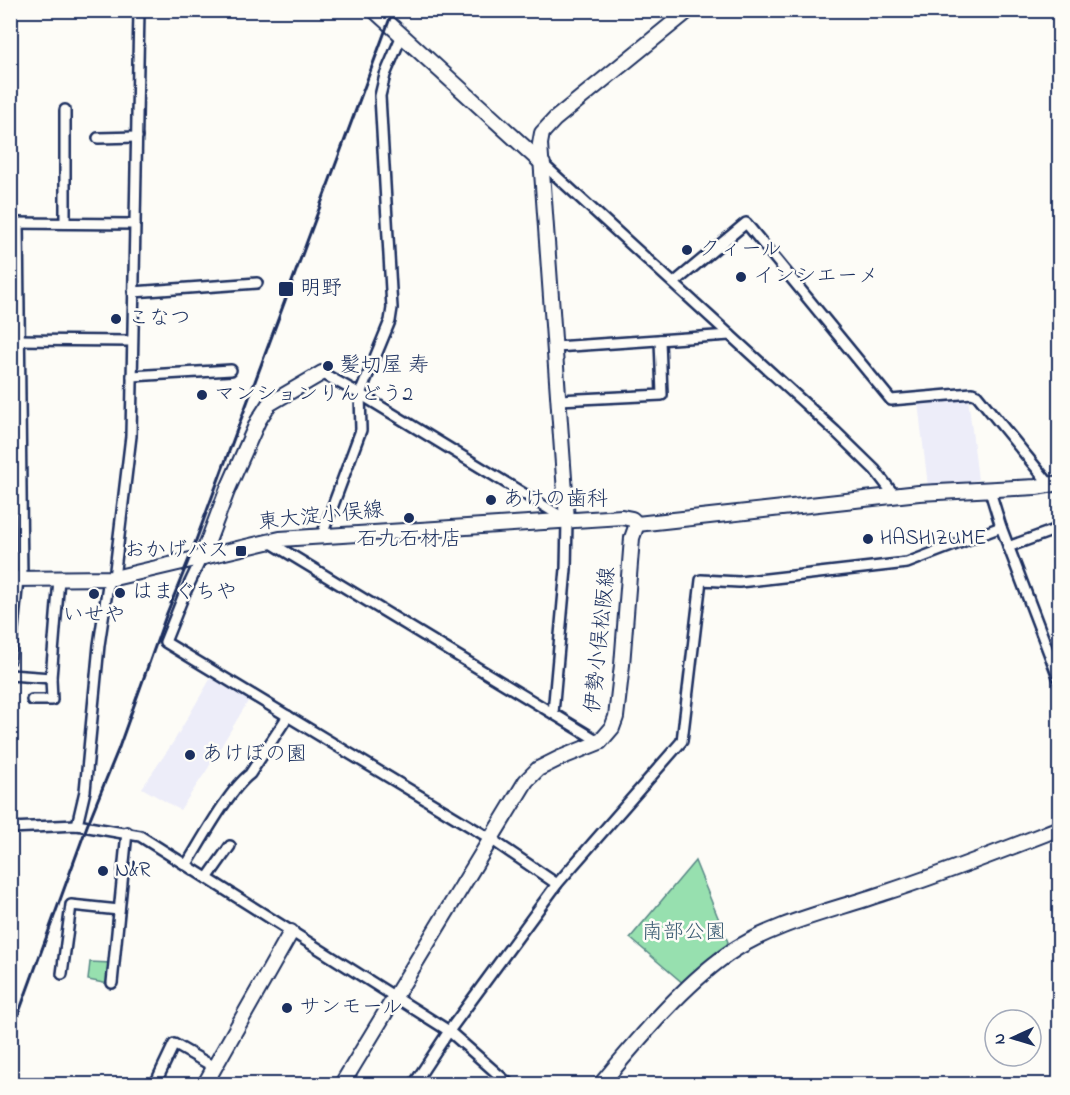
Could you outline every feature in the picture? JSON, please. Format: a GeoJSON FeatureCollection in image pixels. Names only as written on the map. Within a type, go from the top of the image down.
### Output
{"type":"FeatureCollection","features":[{"type":"Feature","properties":{"kind":"main road"},"geometry":{"type":"LineString","coordinates":[[374,10],[543,164]]}},
{"type":"Feature","properties":{"kind":"main road"},"geometry":{"type":"LineString","coordinates":[[567,520],[540,144],[542,133],[555,119],[689,10]]}},
{"type":"Feature","properties":{"kind":"main road"},"geometry":{"type":"LineString","coordinates":[[202,556],[227,491],[258,421],[269,404],[322,373]]}},
{"type":"Feature","properties":{"kind":"main road"},"geometry":{"type":"LineString","coordinates":[[637,524],[895,496],[1055,484]]}},
{"type":"Feature","properties":{"kind":"main road","name":"東大淀小俣線"},"geometry":{"type":"LineString","coordinates":[[17,579],[112,578],[268,541],[322,535],[622,517],[632,519],[637,524]]}},
{"type":"Feature","properties":{"kind":"main road","name":"伊勢小俣松阪線"},"geometry":{"type":"LineString","coordinates":[[342,1084],[526,781],[538,769],[600,742],[608,735],[616,717],[633,530],[637,524]]}},
{"type":"Feature","properties":{"kind":"main road"},"geometry":{"type":"LineString","coordinates":[[601,1084],[654,1024],[700,977],[727,955],[754,939],[787,925],[912,884],[1059,828]]}},
{"type":"Feature","properties":{"kind":"main road"},"geometry":{"type":"LineString","coordinates":[[205,1084],[291,932]]}},
{"type":"Feature","properties":{"kind":"street"},"geometry":{"type":"LineString","coordinates":[[77,825],[85,791],[99,645],[112,578],[131,436],[139,10]]}},
{"type":"Feature","properties":{"kind":"street"},"geometry":{"type":"LineString","coordinates":[[322,535],[361,430],[360,393],[390,321],[392,308],[380,96],[385,75],[402,35]]}},
{"type":"Feature","properties":{"kind":"street"},"geometry":{"type":"LineString","coordinates":[[65,110],[65,223]]}},
{"type":"Feature","properties":{"kind":"street"},"geometry":{"type":"LineString","coordinates":[[98,138],[137,137]]}},
{"type":"Feature","properties":{"kind":"street"},"geometry":{"type":"LineString","coordinates":[[543,164],[875,470],[895,496]]}},
{"type":"Feature","properties":{"kind":"street"},"geometry":{"type":"LineString","coordinates":[[10,659],[17,579],[14,223],[135,224]]}},
{"type":"Feature","properties":{"kind":"street"},"geometry":{"type":"LineString","coordinates":[[674,283],[746,223],[891,400],[972,393],[977,395],[1055,484]]}},
{"type":"Feature","properties":{"kind":"street"},"geometry":{"type":"LineString","coordinates":[[134,292],[257,283]]}},
{"type":"Feature","properties":{"kind":"street"},"geometry":{"type":"LineString","coordinates":[[556,348],[730,335]]}},
{"type":"Feature","properties":{"kind":"street"},"geometry":{"type":"LineString","coordinates":[[15,340],[132,340]]}},
{"type":"Feature","properties":{"kind":"street"},"geometry":{"type":"LineString","coordinates":[[559,400],[662,394],[660,340]]}},
{"type":"Feature","properties":{"kind":"street"},"geometry":{"type":"LineString","coordinates":[[132,376],[231,370]]}},
{"type":"Feature","properties":{"kind":"street"},"geometry":{"type":"LineString","coordinates":[[322,373],[360,393],[567,520],[566,569],[552,713]]}},
{"type":"Feature","properties":{"kind":"street"},"geometry":{"type":"LineString","coordinates":[[989,488],[1008,547],[1059,682]]}},
{"type":"Feature","properties":{"kind":"street"},"geometry":{"type":"LineString","coordinates":[[414,1084],[449,1031],[556,884],[682,741],[701,580],[739,582],[907,563],[1001,526]]}},
{"type":"Feature","properties":{"kind":"street"},"geometry":{"type":"LineString","coordinates":[[1008,547],[1059,528]]}},
{"type":"Feature","properties":{"kind":"street"},"geometry":{"type":"LineString","coordinates":[[268,541],[600,742]]}},
{"type":"Feature","properties":{"kind":"street"},"geometry":{"type":"LineString","coordinates":[[202,556],[165,642],[490,839],[556,884]]}},
{"type":"Feature","properties":{"kind":"street"},"geometry":{"type":"LineString","coordinates":[[32,700],[52,700],[51,678],[59,579]]}},
{"type":"Feature","properties":{"kind":"street"},"geometry":{"type":"LineString","coordinates":[[10,675],[51,678]]}},
{"type":"Feature","properties":{"kind":"street"},"geometry":{"type":"LineString","coordinates":[[187,864],[221,810],[244,778],[250,774],[288,716]]}},
{"type":"Feature","properties":{"kind":"street"},"geometry":{"type":"LineString","coordinates":[[10,828],[77,825],[140,836],[449,1031],[509,1084]]}},
{"type":"Feature","properties":{"kind":"street"},"geometry":{"type":"LineString","coordinates":[[112,983],[127,832]]}},
{"type":"Feature","properties":{"kind":"street"},"geometry":{"type":"LineString","coordinates":[[208,877],[230,846]]}},
{"type":"Feature","properties":{"kind":"street"},"geometry":{"type":"LineString","coordinates":[[62,974],[71,905],[119,910]]}},
{"type":"Feature","properties":{"kind":"street"},"geometry":{"type":"LineString","coordinates":[[155,1084],[174,1044],[214,1068]]}},
{"type":"Feature","properties":{"kind":"shaded area"},"geometry":{"type":"Polygon","coordinates":[[[968,397],[978,480],[928,486],[918,403],[968,397]]]}},
{"type":"Feature","properties":{"kind":"shaded area","name":"あけぼの園"},"geometry":{"type":"Polygon","coordinates":[[[212,676],[250,698],[180,810],[142,788],[174,741],[212,676]]]}},
{"type":"Feature","properties":{"kind":"green space","name":"南部公園"},"geometry":{"type":"Polygon","coordinates":[[[695,861],[728,942],[726,947],[684,984],[630,938],[695,861]]]}},
{"type":"Feature","properties":{"kind":"green space"},"geometry":{"type":"Polygon","coordinates":[[[90,962],[111,963],[109,984],[88,980],[90,962]]]}},
{"type":"Feature","properties":{"kind":"railway"},"geometry":{"type":"LineString","coordinates":[[10,1037],[393,10]]}},
{"type":"Feature","properties":{"kind":"place","name":"クィール"},"geometry":{"type":"Point","coordinates":[687,250]}},
{"type":"Feature","properties":{"kind":"place","name":"インシエーメ"},"geometry":{"type":"Point","coordinates":[741,277]}},
{"type":"Feature","properties":{"kind":"place","name":"明野"},"geometry":{"type":"Point","coordinates":[286,289]}},
{"type":"Feature","properties":{"kind":"place","name":"こなつ"},"geometry":{"type":"Point","coordinates":[116,319]}},
{"type":"Feature","properties":{"kind":"place","name":"髪切屋 寿"},"geometry":{"type":"Point","coordinates":[328,366]}},
{"type":"Feature","properties":{"kind":"place","name":"マンションりんどう2"},"geometry":{"type":"Point","coordinates":[202,395]}},
{"type":"Feature","properties":{"kind":"place","name":"あけの歯科"},"geometry":{"type":"Point","coordinates":[491,500]}},
{"type":"Feature","properties":{"kind":"place","name":"石九石材店"},"geometry":{"type":"Point","coordinates":[409,518]}},
{"type":"Feature","properties":{"kind":"place","name":"HASHIZUME"},"geometry":{"type":"Point","coordinates":[868,539]}},
{"type":"Feature","properties":{"kind":"place","name":"おかげバス"},"geometry":{"type":"Point","coordinates":[241,551]}},
{"type":"Feature","properties":{"kind":"place","name":"はまぐちや"},"geometry":{"type":"Point","coordinates":[120,593]}},
{"type":"Feature","properties":{"kind":"place","name":"いせや"},"geometry":{"type":"Point","coordinates":[94,594]}},
{"type":"Feature","properties":{"kind":"place","name":"あけぼの園"},"geometry":{"type":"Point","coordinates":[190,755]}},
{"type":"Feature","properties":{"kind":"place","name":"N&R"},"geometry":{"type":"Point","coordinates":[103,871]}},
{"type":"Feature","properties":{"kind":"place","name":"サンモール"},"geometry":{"type":"Point","coordinates":[287,1008]}}]}
